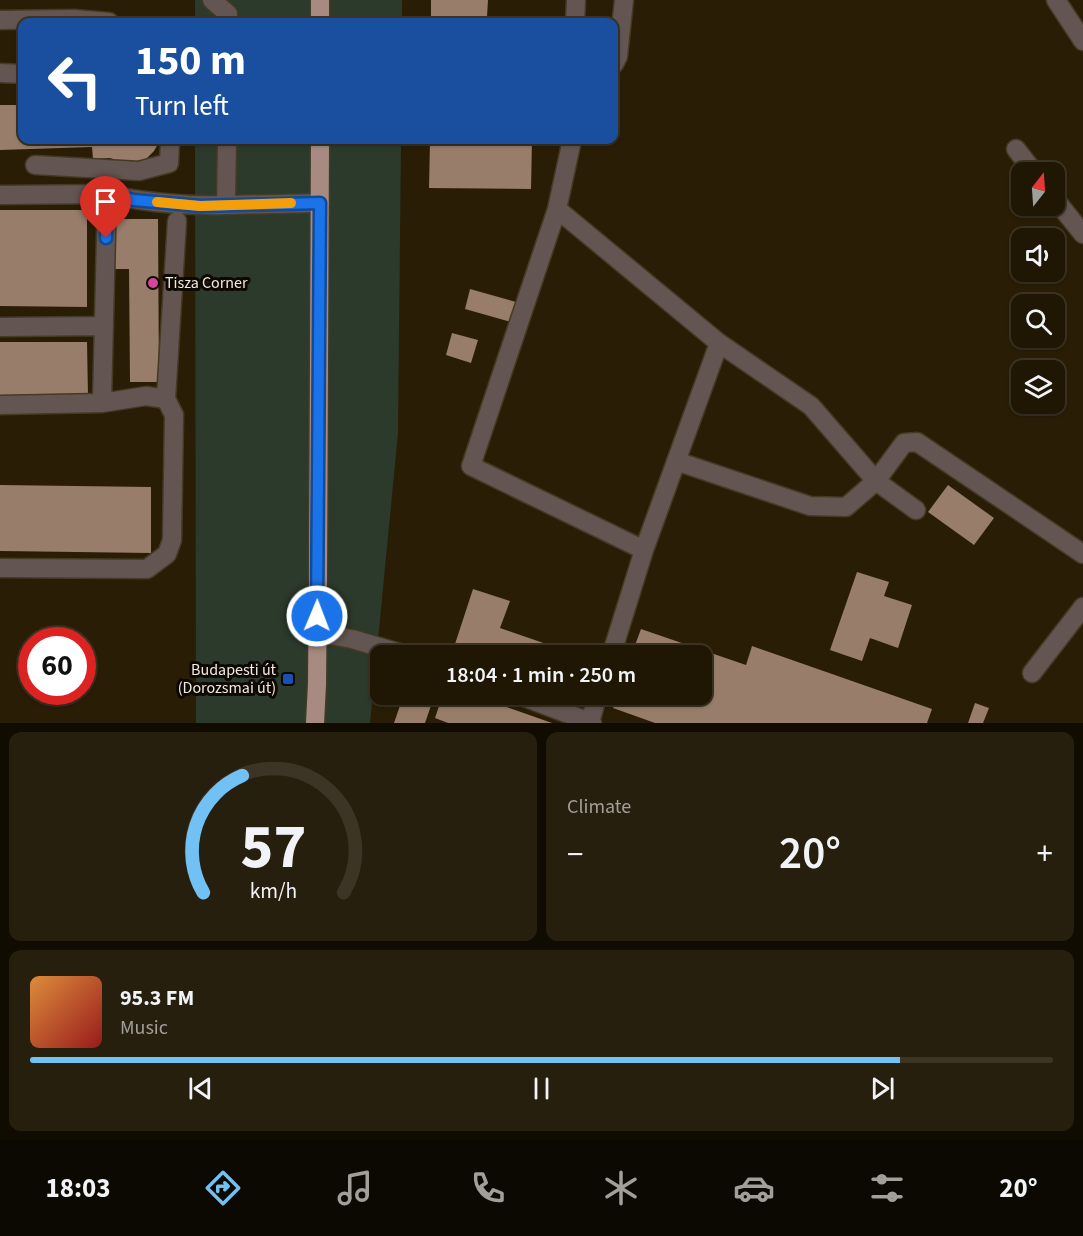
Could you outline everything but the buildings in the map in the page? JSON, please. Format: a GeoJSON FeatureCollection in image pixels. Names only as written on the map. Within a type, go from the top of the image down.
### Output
{"type":"FeatureCollection","features":[{"type":"Feature","properties":{"kind":"main road"},"geometry":{"type":"LineString","coordinates":[[320,0],[320,18]]}},
{"type":"Feature","properties":{"kind":"main road"},"geometry":{"type":"LineString","coordinates":[[315,723],[320,144]]}},
{"type":"Feature","properties":{"kind":"main road"},"geometry":{"type":"LineString","coordinates":[[317,684],[324,723]]}},
{"type":"Feature","properties":{"kind":"lane"},"geometry":{"type":"LineString","coordinates":[[212,0],[228,14],[228,18]]}},
{"type":"Feature","properties":{"kind":"lane"},"geometry":{"type":"LineString","coordinates":[[575,18],[576,0]]}},
{"type":"Feature","properties":{"kind":"lane"},"geometry":{"type":"LineString","coordinates":[[618,56],[624,0]]}},
{"type":"Feature","properties":{"kind":"lane"},"geometry":{"type":"LineString","coordinates":[[1056,0],[1083,41]]}},
{"type":"Feature","properties":{"kind":"lane"},"geometry":{"type":"LineString","coordinates":[[0,20],[18,20]]}},
{"type":"Feature","properties":{"kind":"lane"},"geometry":{"type":"LineString","coordinates":[[0,73],[18,74]]}},
{"type":"Feature","properties":{"kind":"lane"},"geometry":{"type":"LineString","coordinates":[[35,165],[139,171],[169,163],[170,144]]}},
{"type":"Feature","properties":{"kind":"lane"},"geometry":{"type":"LineString","coordinates":[[226,205],[227,144]]}},
{"type":"Feature","properties":{"kind":"lane"},"geometry":{"type":"LineString","coordinates":[[571,144],[556,208],[471,466],[644,550]]}},
{"type":"Feature","properties":{"kind":"lane"},"geometry":{"type":"LineString","coordinates":[[1016,149],[1026,162]]}},
{"type":"Feature","properties":{"kind":"lane"},"geometry":{"type":"LineString","coordinates":[[102,403],[107,194]]}},
{"type":"Feature","properties":{"kind":"lane"},"geometry":{"type":"LineString","coordinates":[[0,195],[107,194],[134,200],[200,206],[320,203]]}},
{"type":"Feature","properties":{"kind":"lane"},"geometry":{"type":"LineString","coordinates":[[556,208],[719,343],[811,406],[876,481],[916,510]]}},
{"type":"Feature","properties":{"kind":"lane"},"geometry":{"type":"LineString","coordinates":[[1065,212],[1083,234]]}},
{"type":"Feature","properties":{"kind":"lane"},"geometry":{"type":"LineString","coordinates":[[0,568],[147,569],[167,554],[172,540],[174,416],[166,399],[177,222]]}},
{"type":"Feature","properties":{"kind":"lane"},"geometry":{"type":"LineString","coordinates":[[0,327],[104,326]]}},
{"type":"Feature","properties":{"kind":"lane"},"geometry":{"type":"LineString","coordinates":[[614,645],[644,550],[719,343]]}},
{"type":"Feature","properties":{"kind":"lane"},"geometry":{"type":"LineString","coordinates":[[0,405],[102,403],[146,396],[166,399]]}},
{"type":"Feature","properties":{"kind":"lane"},"geometry":{"type":"LineString","coordinates":[[676,461],[810,506],[846,507],[876,481],[904,443],[917,442],[1083,554]]}},
{"type":"Feature","properties":{"kind":"lane"},"geometry":{"type":"LineString","coordinates":[[1032,673],[1083,607]]}},
{"type":"Feature","properties":{"kind":"lane"},"geometry":{"type":"LineString","coordinates":[[317,633],[372,645]]}},
{"type":"Feature","properties":{"kind":"lane"},"geometry":{"type":"LineString","coordinates":[[544,705],[591,723],[595,705]]}},
{"type":"Feature","properties":{"kind":"green space"},"geometry":{"type":"Polygon","coordinates":[[[195,0],[402,0],[402,18],[195,18],[195,0]]]}},
{"type":"Feature","properties":{"kind":"green space"},"geometry":{"type":"Polygon","coordinates":[[[195,144],[401,144],[398,433],[378,645],[370,645],[370,723],[196,723],[195,144]]]}},
{"type":"Feature","properties":{"kind":"slow traffic"},"geometry":{"type":"LineString","coordinates":[[157,202],[200,206],[291,203]]}},
{"type":"Feature","properties":{"kind":"place","name":"Tisza Corner"},"geometry":{"type":"Point","coordinates":[153,283]}},
{"type":"Feature","properties":{"kind":"place","name":"Budapesti út (Dorozsmai út)"},"geometry":{"type":"Point","coordinates":[288,679]}},
{"type":"Feature","properties":{"kind":"route"},"geometry":{"type":"LineString","coordinates":[[106,238],[107,194],[134,200],[200,206],[320,203],[317,616]]}}]}
